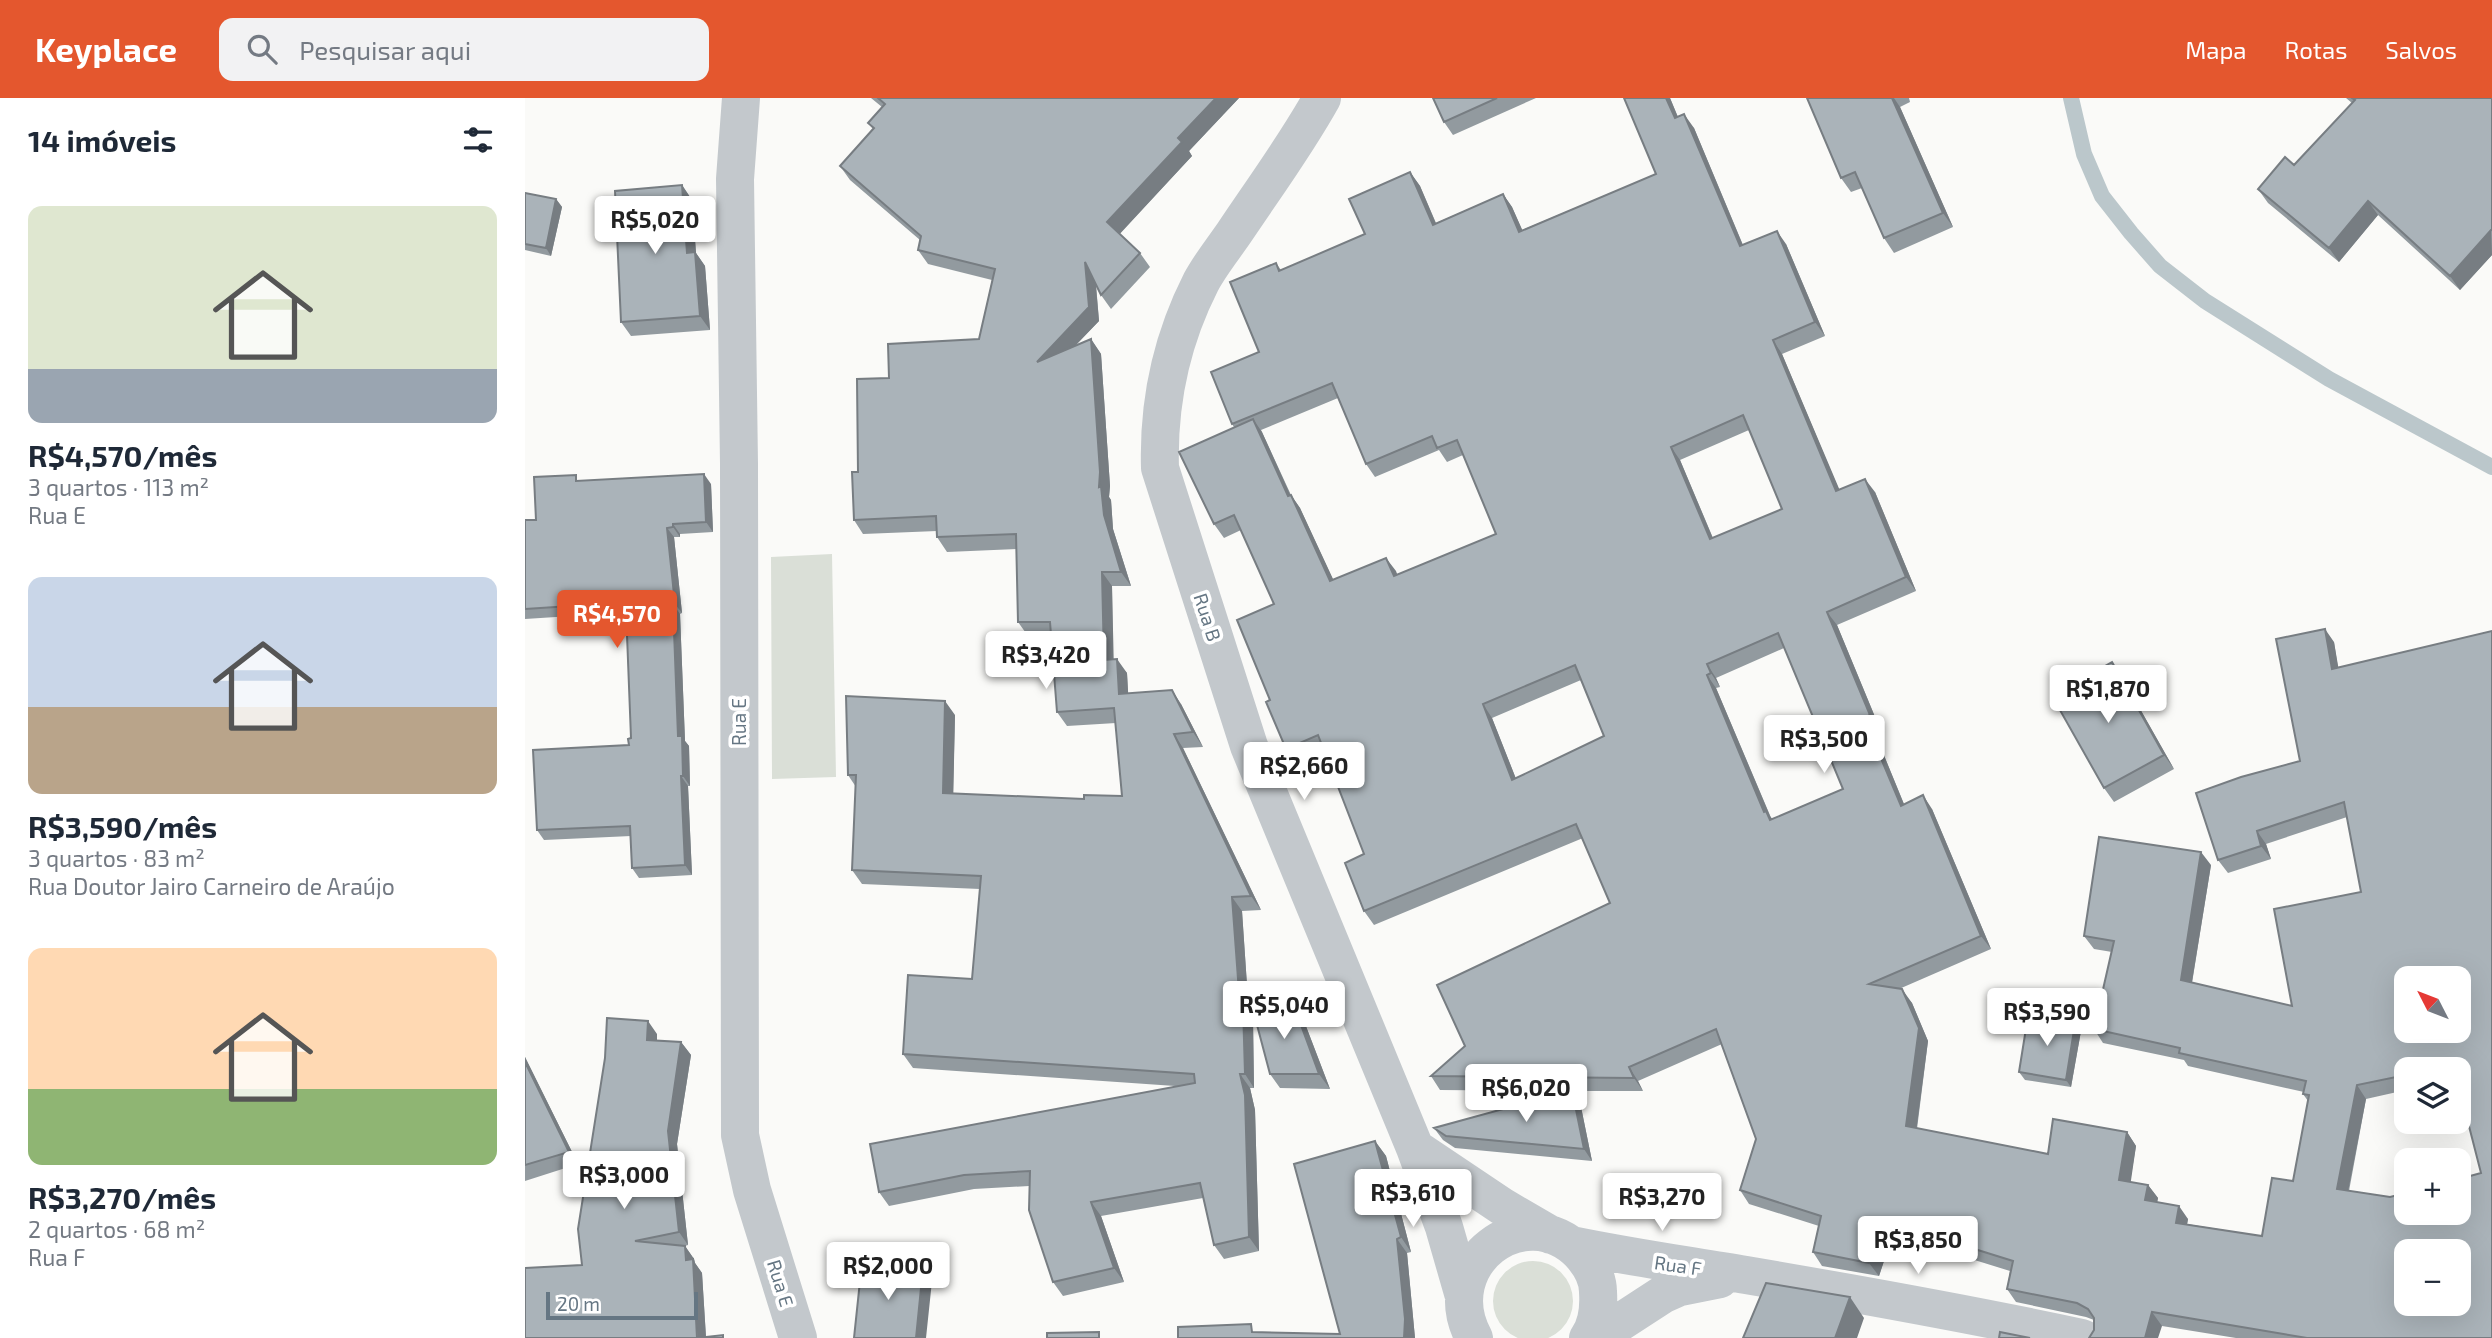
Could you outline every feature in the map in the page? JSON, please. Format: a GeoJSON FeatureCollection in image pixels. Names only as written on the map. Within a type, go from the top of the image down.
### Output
{"type":"FeatureCollection","features":[{"type":"Feature","properties":{"kind":"street","name":"Rua E"},"geometry":{"type":"LineString","coordinates":[[741,98],[735,179],[739,464],[740,1135],[752,1189],[798,1338]]}},
{"type":"Feature","properties":{"kind":"street","name":"Rua B"},"geometry":{"type":"LineString","coordinates":[[1322,98],[1202,279],[1187,313],[1173,351],[1165,386],[1159,429],[1160,468],[1249,746],[1415,1148],[1444,1227],[1463,1293],[1464,1315],[1473,1337]]}},
{"type":"Feature","properties":{"kind":"street"},"geometry":{"type":"LineString","coordinates":[[1415,1148],[1503,1207],[1561,1240],[1588,1262],[1598,1284],[1599,1307],[1594,1330],[1588,1338]]}},
{"type":"Feature","properties":{"kind":"street"},"geometry":{"type":"LineString","coordinates":[[1463,1293],[1470,1271],[1484,1251],[1504,1238],[1527,1232],[1561,1240]]}},
{"type":"Feature","properties":{"kind":"street","name":"Rua F"},"geometry":{"type":"LineString","coordinates":[[1561,1240],[1649,1261],[1743,1275],[2082,1338]]}},
{"type":"Feature","properties":{"kind":"street"},"geometry":{"type":"LineString","coordinates":[[1596,1338],[1645,1305],[1680,1287],[1743,1275]]}},
{"type":"Feature","properties":{"kind":"shaded area"},"geometry":{"type":"Polygon","coordinates":[[[832,554],[836,777],[772,779],[771,557],[832,554]]]}},
{"type":"Feature","properties":{"kind":"shaded area"},"geometry":{"type":"Polygon","coordinates":[[[1525,1262],[1541,1262],[1555,1268],[1566,1279],[1572,1293],[1572,1309],[1566,1323],[1555,1334],[1543,1339],[1523,1339],[1511,1334],[1500,1323],[1494,1309],[1494,1293],[1500,1279],[1511,1268],[1525,1262]]]}},
{"type":"Feature","properties":{"kind":"building"},"geometry":{"type":"Polygon","coordinates":[[[878,98],[1216,98],[1178,138],[1182,142],[1107,222],[1140,253],[1101,295],[1085,262],[1089,307],[1037,362],[1091,339],[1099,487],[1101,486],[1104,515],[1121,572],[1102,572],[1104,660],[1117,659],[1119,694],[1172,690],[1193,732],[1174,734],[1251,896],[1232,897],[1240,1006],[1243,1006],[1245,1074],[1240,1074],[1245,1095],[1249,1237],[1214,1245],[1200,1183],[1091,1202],[1114,1268],[1053,1282],[1029,1210],[1030,1171],[964,1175],[879,1192],[870,1144],[1195,1083],[1194,1074],[903,1054],[908,975],[972,979],[981,876],[852,870],[856,775],[848,775],[846,696],[945,701],[943,793],[1084,799],[1084,795],[1122,796],[1114,708],[1057,712],[1050,622],[1018,622],[1016,534],[937,537],[936,516],[854,520],[852,472],[858,472],[857,379],[889,378],[888,344],[979,339],[995,269],[918,250],[921,236],[840,166],[874,128],[868,123],[885,104],[878,98]]]}},
{"type":"Feature","properties":{"kind":"building"},"geometry":{"type":"Polygon","coordinates":[[[1433,98],[1497,98],[1444,122],[1433,98]]]}},
{"type":"Feature","properties":{"kind":"building"},"geometry":{"type":"Polygon","coordinates":[[[1624,98],[1666,98],[1675,118],[1684,114],[1740,246],[1777,231],[1815,322],[1773,340],[1836,491],[1865,479],[1906,577],[1827,612],[1870,715],[1864,718],[1901,806],[1923,795],[1981,936],[1869,984],[1902,989],[1919,1028],[1906,1126],[2048,1154],[2053,1119],[2127,1132],[2119,1180],[2148,1185],[2145,1200],[2179,1206],[2176,1223],[2262,1236],[2272,1178],[2293,1181],[2309,1095],[2303,1094],[2306,1081],[2179,1053],[2180,1048],[2094,1029],[2114,941],[2084,936],[2099,837],[2201,852],[2181,980],[2292,1006],[2274,909],[2361,892],[2344,802],[2257,831],[2261,846],[2218,860],[2196,793],[2300,761],[2276,639],[2325,629],[2332,669],[2492,631],[2492,1338],[2307,1338],[2152,1312],[2145,1338],[2089,1338],[2094,1330],[2094,1318],[2088,1309],[2077,1303],[2007,1289],[2013,1261],[1901,1226],[1899,1242],[1878,1239],[1869,1263],[1813,1252],[1821,1216],[1740,1190],[1756,1139],[1716,1029],[1629,1067],[1634,1078],[1431,1076],[1465,1046],[1437,985],[1610,903],[1576,824],[1364,911],[1345,863],[1364,854],[1318,735],[1286,749],[1266,702],[1270,700],[1237,620],[1274,604],[1234,515],[1214,524],[1179,452],[1253,419],[1330,581],[1386,558],[1394,576],[1496,534],[1457,440],[1437,448],[1432,436],[1366,464],[1332,383],[1232,424],[1211,372],[1259,352],[1230,282],[1276,263],[1279,271],[1365,234],[1349,199],[1410,172],[1433,225],[1503,194],[1519,232],[1656,174],[1624,98]],[[1743,415],[1671,447],[1710,539],[1782,509],[1743,415]],[[1778,633],[1707,664],[1711,673],[1707,675],[1764,812],[1766,811],[1770,820],[1843,789],[1778,633]],[[1575,665],[1483,704],[1512,780],[1604,736],[1575,665]]]}},
{"type":"Feature","properties":{"kind":"building"},"geometry":{"type":"Polygon","coordinates":[[[1807,98],[1892,98],[1943,213],[1884,238],[1855,172],[1841,178],[1807,98]]]}},
{"type":"Feature","properties":{"kind":"building"},"geometry":{"type":"Polygon","coordinates":[[[2352,98],[2492,98],[2492,230],[2450,276],[2368,201],[2329,248],[2258,189],[2285,157],[2294,165],[2355,100],[2352,98]]]}},
{"type":"Feature","properties":{"kind":"building"},"geometry":{"type":"Polygon","coordinates":[[[682,185],[687,253],[695,252],[700,316],[621,322],[615,191],[682,185]]]}},
{"type":"Feature","properties":{"kind":"building"},"geometry":{"type":"Polygon","coordinates":[[[525,193],[556,199],[546,248],[525,244],[525,193]]]}},
{"type":"Feature","properties":{"kind":"building"},"geometry":{"type":"Polygon","coordinates":[[[704,474],[706,522],[673,524],[673,527],[667,528],[675,604],[685,865],[632,868],[630,826],[537,830],[533,750],[629,745],[628,739],[631,738],[626,609],[616,610],[616,603],[525,609],[525,520],[536,520],[534,477],[576,475],[576,481],[704,474]]]}},
{"type":"Feature","properties":{"kind":"building"},"geometry":{"type":"Polygon","coordinates":[[[2112,662],[2164,755],[2104,788],[2052,696],[2112,662]]]}},
{"type":"Feature","properties":{"kind":"building"},"geometry":{"type":"Polygon","coordinates":[[[1252,1006],[1294,1006],[1319,1074],[1270,1074],[1252,1006]]]}},
{"type":"Feature","properties":{"kind":"building"},"geometry":{"type":"Polygon","coordinates":[[[2028,1016],[2075,1024],[2066,1080],[2019,1072],[2028,1016]]]}},
{"type":"Feature","properties":{"kind":"building"},"geometry":{"type":"Polygon","coordinates":[[[607,1018],[648,1021],[647,1040],[681,1042],[668,1131],[679,1232],[635,1241],[685,1246],[686,1260],[693,1259],[697,1338],[525,1338],[525,1268],[582,1265],[578,1229],[605,1058],[607,1018]]]}},
{"type":"Feature","properties":{"kind":"building"},"geometry":{"type":"Polygon","coordinates":[[[525,1062],[569,1152],[525,1165],[525,1062]]]}},
{"type":"Feature","properties":{"kind":"building"},"geometry":{"type":"Polygon","coordinates":[[[1572,1090],[1584,1149],[1446,1136],[1434,1128],[1572,1090]]]}},
{"type":"Feature","properties":{"kind":"building"},"geometry":{"type":"Polygon","coordinates":[[[1375,1141],[1401,1237],[1397,1239],[1405,1319],[1404,1338],[1178,1338],[1178,1327],[1251,1324],[1252,1332],[1340,1334],[1294,1164],[1375,1141]]]}},
{"type":"Feature","properties":{"kind":"building"},"geometry":{"type":"Polygon","coordinates":[[[862,1262],[923,1268],[916,1338],[854,1338],[862,1262]]]}},
{"type":"Feature","properties":{"kind":"building"},"geometry":{"type":"Polygon","coordinates":[[[1766,1283],[1850,1297],[1835,1338],[1743,1338],[1766,1283]]]}},
{"type":"Feature","properties":{"kind":"building"},"geometry":{"type":"Polygon","coordinates":[[[1099,1332],[1099,1338],[1047,1338],[1047,1333],[1099,1332]]]}},
{"type":"Feature","properties":{"kind":"building"},"geometry":{"type":"Polygon","coordinates":[[[2000,1332],[2030,1338],[1999,1338],[2000,1332]]]}},
{"type":"Feature","properties":{"kind":"building"},"geometry":{"type":"Polygon","coordinates":[[[723,1335],[723,1338],[697,1338],[723,1335]]]}},
{"type":"Feature","properties":{"kind":"waterway"},"geometry":{"type":"LineString","coordinates":[[2071,98],[2084,154],[2102,196],[2160,266],[2205,301],[2329,379],[2492,467]]}}]}
